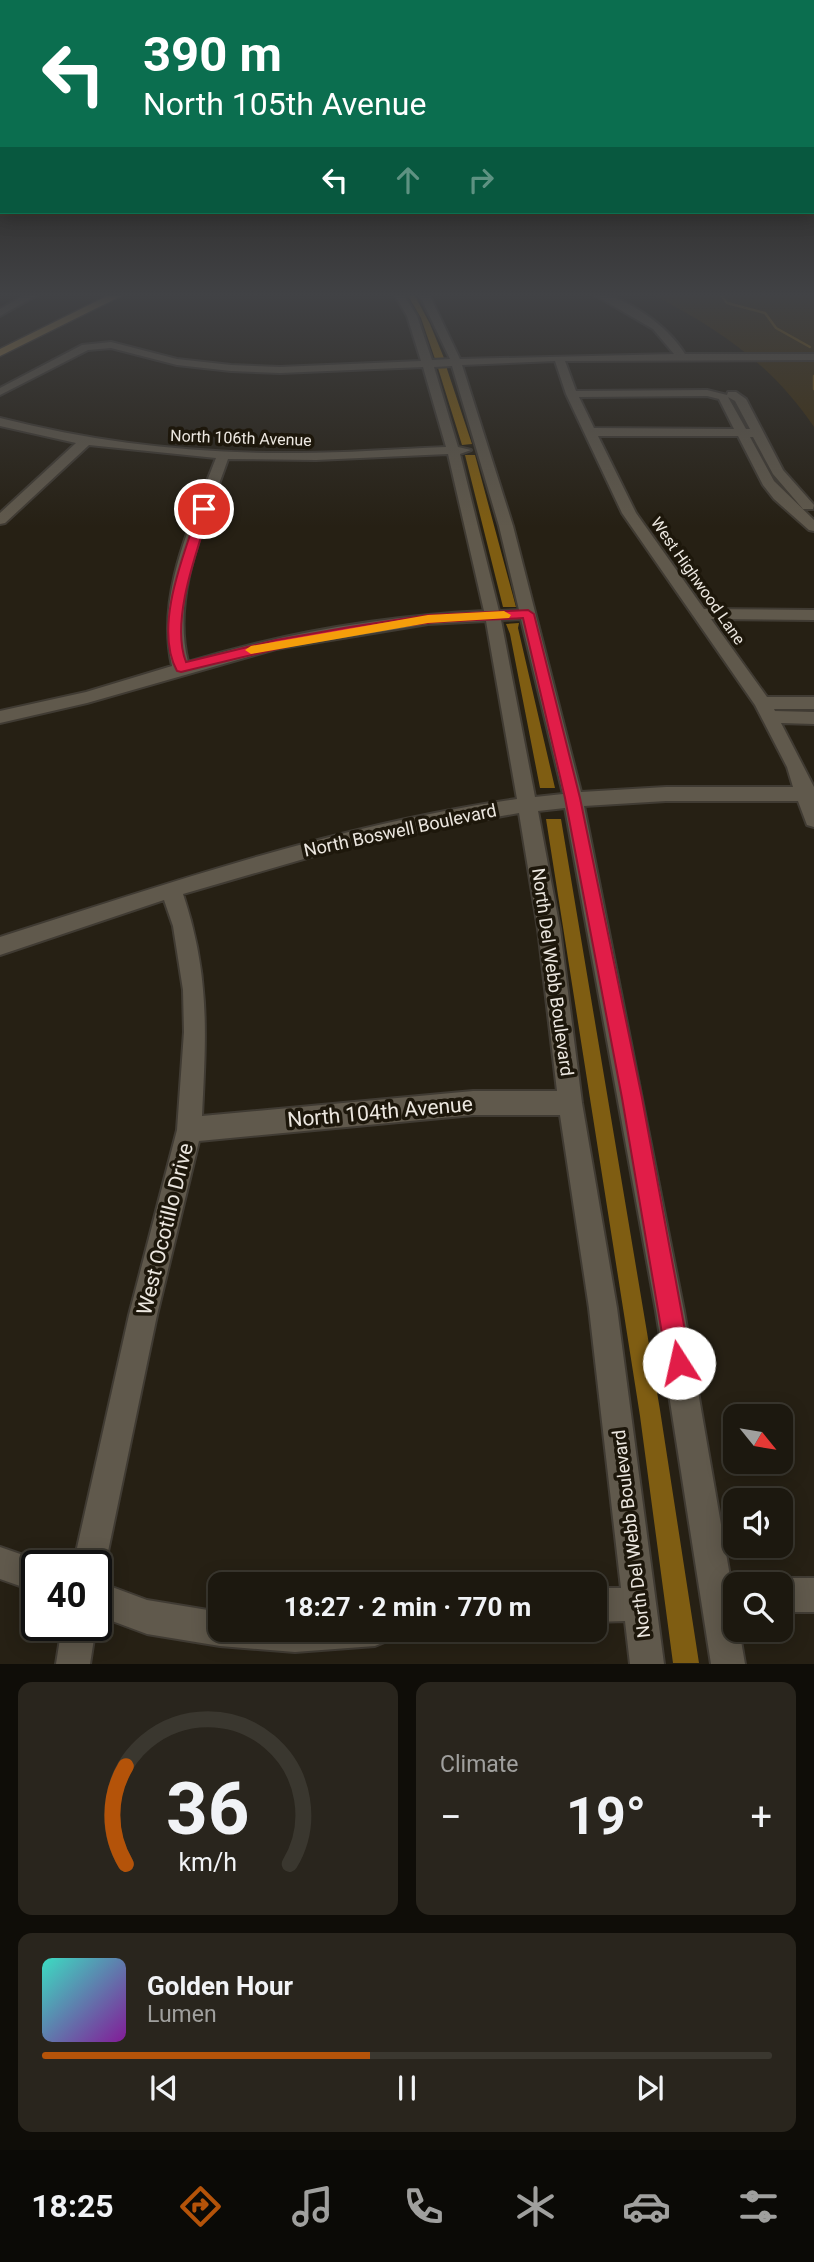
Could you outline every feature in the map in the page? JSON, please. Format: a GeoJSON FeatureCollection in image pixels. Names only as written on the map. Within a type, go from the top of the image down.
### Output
{"type":"FeatureCollection","features":[{"type":"Feature","properties":{"kind":"street"},"geometry":{"type":"LineString","coordinates":[[0,393],[41,372]]}},
{"type":"Feature","properties":{"kind":"street","name":"North Del Webb Boulevard"},"geometry":{"type":"LineString","coordinates":[[429,372],[453,450],[493,615],[528,804],[549,929],[570,1103],[603,1308],[647,1664]]}},
{"type":"Feature","properties":{"kind":"street"},"geometry":{"type":"LineString","coordinates":[[459,372],[528,614],[573,798],[723,1575]]}},
{"type":"Feature","properties":{"kind":"street","name":"West Highwood Lane"},"geometry":{"type":"LineString","coordinates":[[564,372],[629,513],[766,710],[810,794],[814,820]]}},
{"type":"Feature","properties":{"kind":"street"},"geometry":{"type":"LineString","coordinates":[[571,391],[717,389],[740,399],[769,457],[787,484],[814,512]]}},
{"type":"Feature","properties":{"kind":"street"},"geometry":{"type":"LineString","coordinates":[[571,391],[716,395],[726,401],[768,482],[779,496],[814,527]]}},
{"type":"Feature","properties":{"kind":"street","name":"North 106th Avenue"},"geometry":{"type":"LineString","coordinates":[[0,422],[21,429],[86,441],[223,456],[312,457],[483,449]]}},
{"type":"Feature","properties":{"kind":"street"},"geometry":{"type":"LineString","coordinates":[[592,435],[760,437]]}},
{"type":"Feature","properties":{"kind":"street"},"geometry":{"type":"LineString","coordinates":[[0,520],[86,441]]}},
{"type":"Feature","properties":{"kind":"street"},"geometry":{"type":"LineString","coordinates":[[181,668],[175,650],[181,584],[223,456]]}},
{"type":"Feature","properties":{"kind":"street"},"geometry":{"type":"LineString","coordinates":[[0,717],[98,694],[181,668],[276,644],[428,619],[528,614]]}},
{"type":"Feature","properties":{"kind":"street"},"geometry":{"type":"LineString","coordinates":[[704,621],[814,615]]}},
{"type":"Feature","properties":{"kind":"street"},"geometry":{"type":"LineString","coordinates":[[704,621],[814,628]]}},
{"type":"Feature","properties":{"kind":"street"},"geometry":{"type":"LineString","coordinates":[[766,710],[814,703]]}},
{"type":"Feature","properties":{"kind":"street"},"geometry":{"type":"LineString","coordinates":[[766,710],[814,718]]}},
{"type":"Feature","properties":{"kind":"street","name":"North Boswell Boulevard"},"geometry":{"type":"LineString","coordinates":[[0,946],[171,889],[341,839],[423,821],[573,798],[705,793],[810,794]]}},
{"type":"Feature","properties":{"kind":"street","name":"West Ocotillo Drive"},"geometry":{"type":"LineString","coordinates":[[92,1550],[140,1328],[189,1130],[195,1032],[194,990],[183,926],[171,889]]}},
{"type":"Feature","properties":{"kind":"street","name":"North 104th Avenue"},"geometry":{"type":"LineString","coordinates":[[189,1130],[473,1104],[570,1103]]}},
{"type":"Feature","properties":{"kind":"street"},"geometry":{"type":"LineString","coordinates":[[0,1563],[21,1570]]}},
{"type":"Feature","properties":{"kind":"street"},"geometry":{"type":"LineString","coordinates":[[793,1595],[814,1595]]}},
{"type":"Feature","properties":{"kind":"street"},"geometry":{"type":"LineString","coordinates":[[112,1604],[148,1617],[208,1627]]}},
{"type":"Feature","properties":{"kind":"street"},"geometry":{"type":"LineString","coordinates":[[607,1605],[640,1604]]}},
{"type":"Feature","properties":{"kind":"street"},"geometry":{"type":"LineString","coordinates":[[73,1664],[77,1641]]}},
{"type":"Feature","properties":{"kind":"street"},"geometry":{"type":"LineString","coordinates":[[728,1642],[728,1664]]}},
{"type":"Feature","properties":{"kind":"shaded area"},"geometry":{"type":"Polygon","coordinates":[[[439,372],[448,372],[472,444],[462,445],[439,372]]]}},
{"type":"Feature","properties":{"kind":"shaded area"},"geometry":{"type":"Polygon","coordinates":[[[767,372],[814,372],[814,427],[797,404],[767,372]]]}},
{"type":"Feature","properties":{"kind":"shaded area"},"geometry":{"type":"Polygon","coordinates":[[[465,455],[475,455],[516,607],[503,607],[465,455]]]}},
{"type":"Feature","properties":{"kind":"shaded area"},"geometry":{"type":"Polygon","coordinates":[[[519,623],[555,788],[540,788],[506,624],[519,623]]]}},
{"type":"Feature","properties":{"kind":"shaded area"},"geometry":{"type":"Polygon","coordinates":[[[546,819],[561,819],[660,1410],[699,1663],[673,1663],[640,1416],[546,819]]]}},
{"type":"Feature","properties":{"kind":"waterway"},"geometry":{"type":"LineString","coordinates":[[814,376],[814,389]]}},
{"type":"Feature","properties":{"kind":"slow traffic"},"geometry":{"type":"LineString","coordinates":[[251,650],[428,619],[504,615]]}},
{"type":"Feature","properties":{"kind":"route"},"geometry":{"type":"LineString","coordinates":[[204,509],[177,605],[175,650],[181,668],[276,644],[350,631],[428,619],[528,614],[573,798],[632,1098],[679,1363]]}}]}
